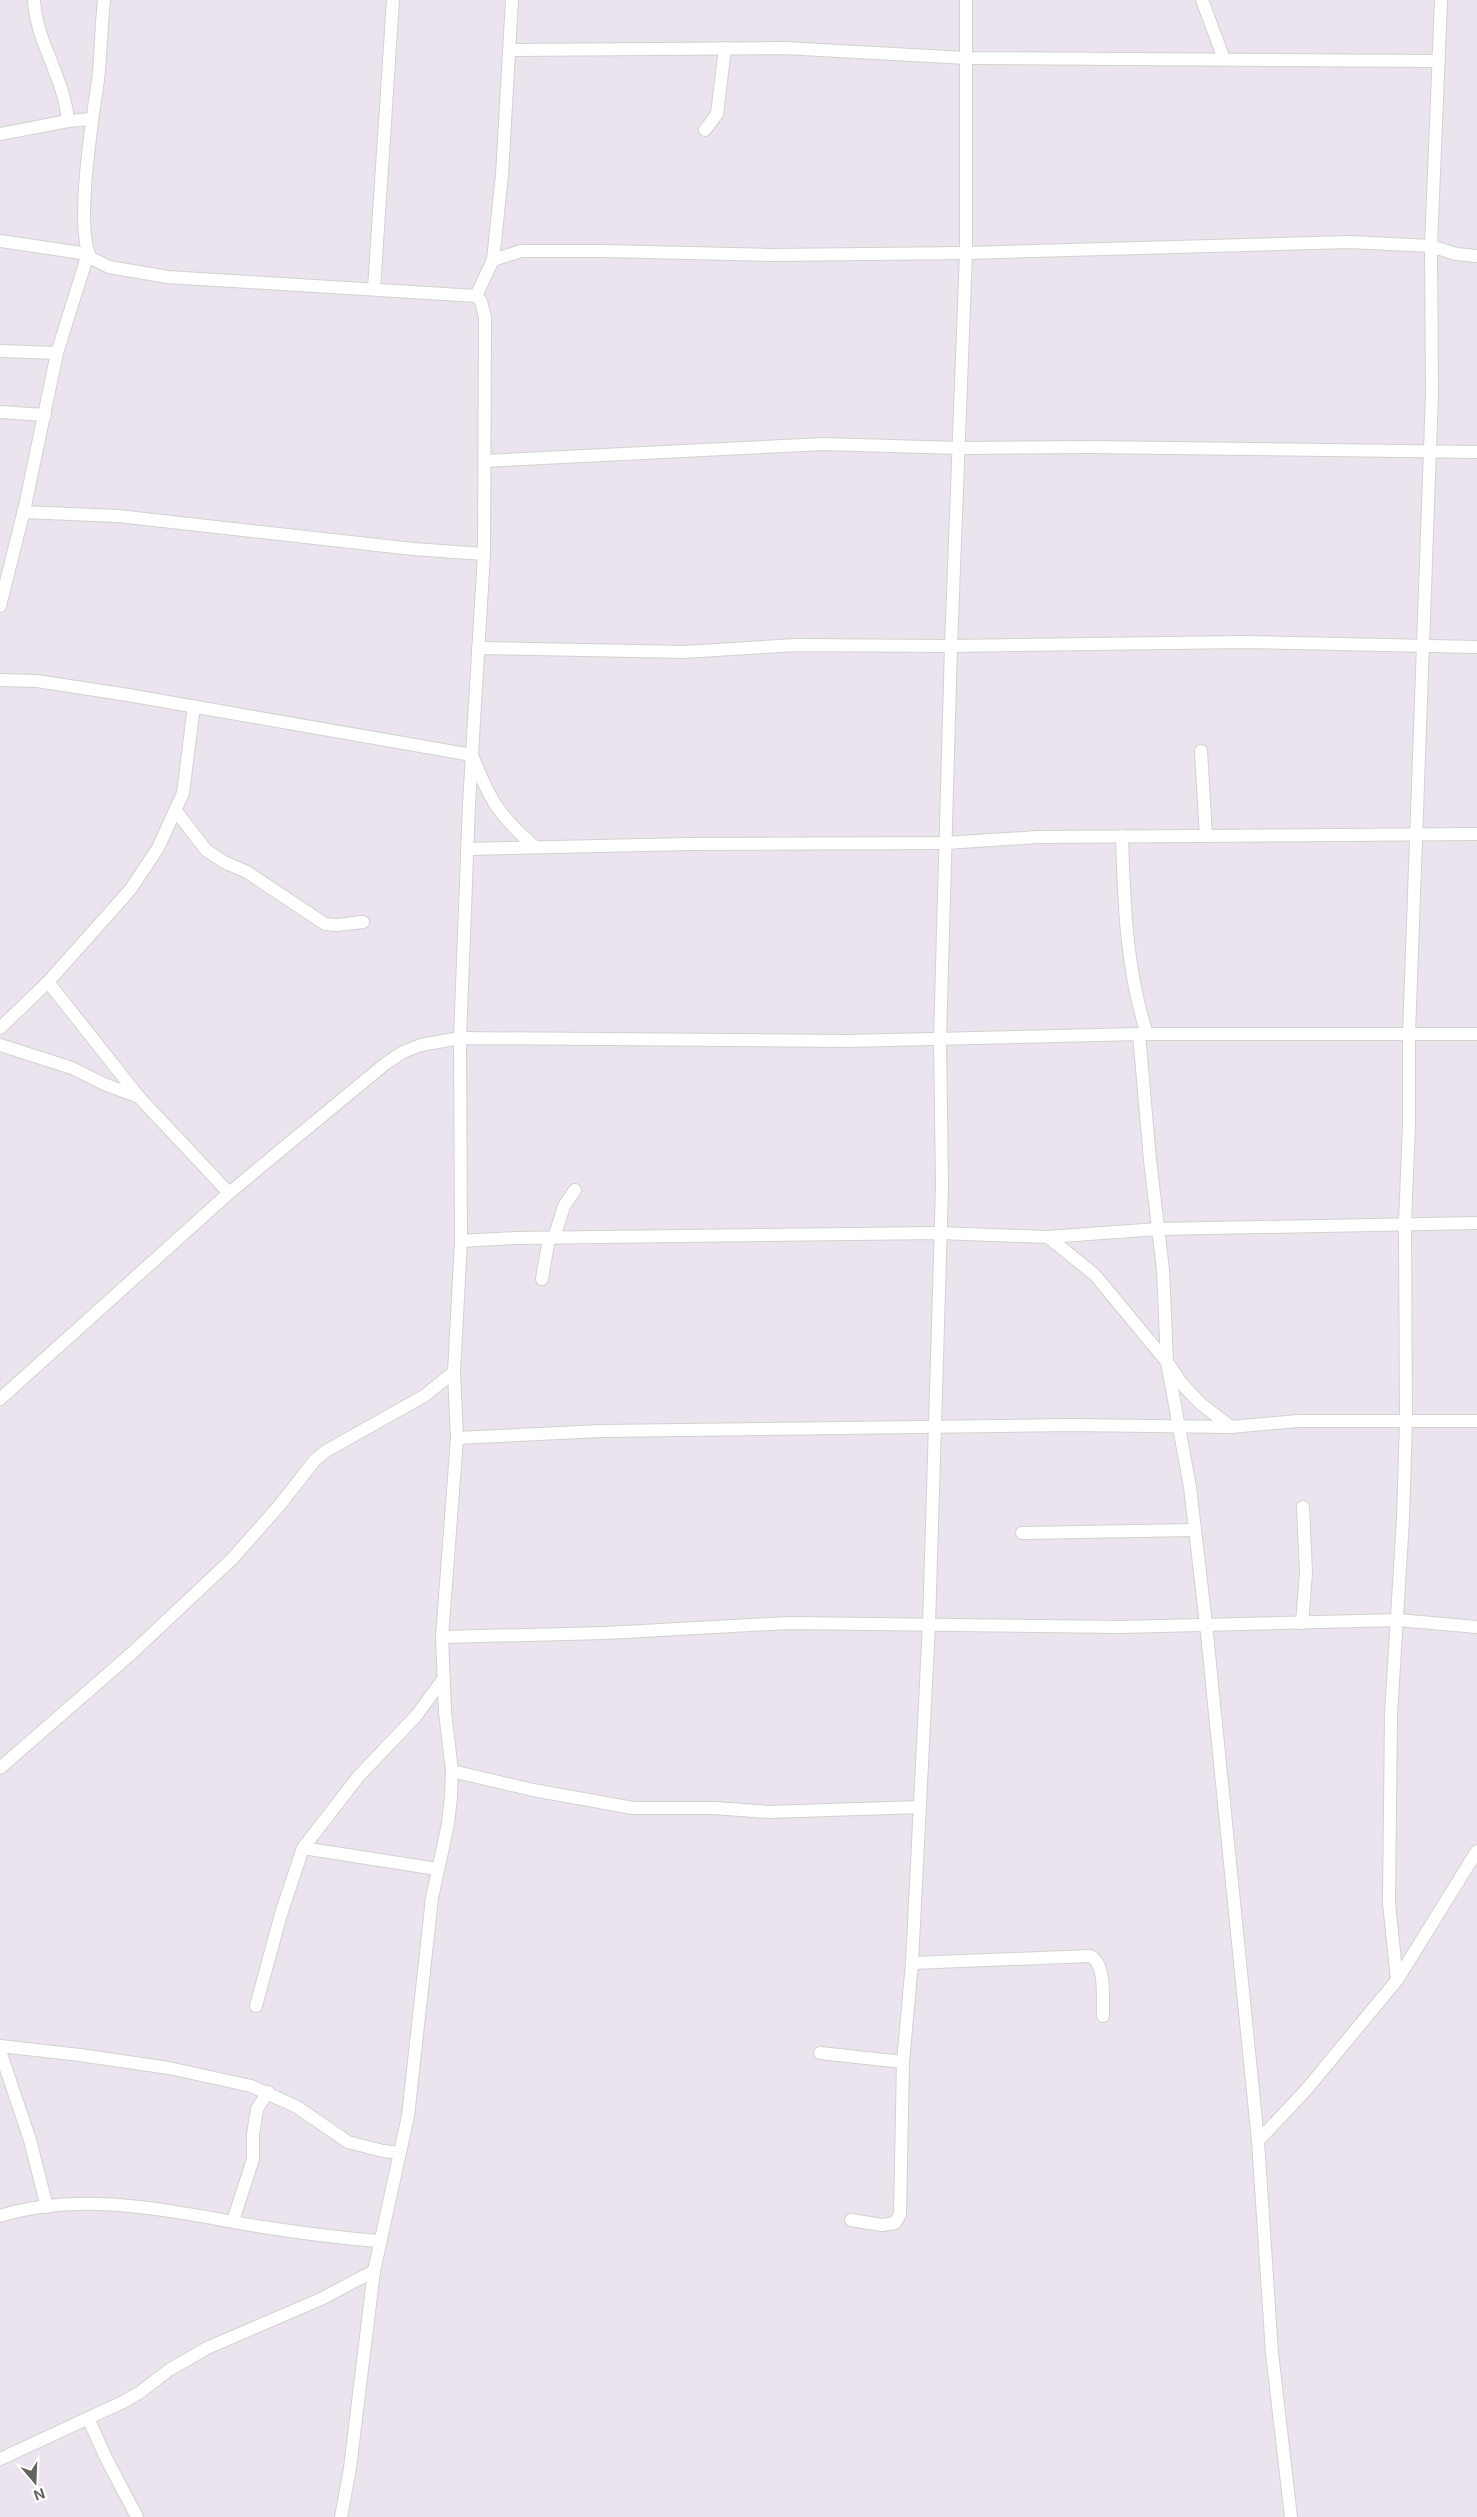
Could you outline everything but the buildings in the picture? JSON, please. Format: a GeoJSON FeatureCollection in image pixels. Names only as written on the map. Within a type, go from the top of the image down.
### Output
{"type":"FeatureCollection","features":[{"type":"Feature","properties":{"kind":"street"},"geometry":{"type":"LineString","coordinates":[[34,0],[40,30],[64,93],[68,121]]}},
{"type":"Feature","properties":{"kind":"street"},"geometry":{"type":"LineString","coordinates":[[0,606],[24,512],[58,352],[88,254],[85,239],[85,212],[91,119],[98,80],[104,0]]}},
{"type":"Feature","properties":{"kind":"street"},"geometry":{"type":"LineString","coordinates":[[374,288],[375,244],[392,0]]}},
{"type":"Feature","properties":{"kind":"street"},"geometry":{"type":"LineString","coordinates":[[476,296],[493,260],[502,175],[512,0]]}},
{"type":"Feature","properties":{"kind":"street"},"geometry":{"type":"LineString","coordinates":[[851,2220],[886,2225],[895,2223],[899,2218],[904,2062],[912,1963],[920,1807],[921,1746],[929,1624],[940,1233],[940,1039],[951,646],[966,253],[966,0]]}},
{"type":"Feature","properties":{"kind":"street"},"geometry":{"type":"LineString","coordinates":[[1202,0],[1224,59]]}},
{"type":"Feature","properties":{"kind":"street"},"geometry":{"type":"LineString","coordinates":[[1397,1980],[1389,1904],[1392,1690],[1398,1620],[1406,1421],[1405,1223],[1409,1125],[1409,1034],[1432,394],[1431,246],[1441,0]]}},
{"type":"Feature","properties":{"kind":"street"},"geometry":{"type":"LineString","coordinates":[[705,130],[717,114],[725,48]]}},
{"type":"Feature","properties":{"kind":"street"},"geometry":{"type":"LineString","coordinates":[[510,50],[784,48],[966,58],[1439,61]]}},
{"type":"Feature","properties":{"kind":"street"},"geometry":{"type":"LineString","coordinates":[[0,134],[68,121],[91,119]]}},
{"type":"Feature","properties":{"kind":"street"},"geometry":{"type":"LineString","coordinates":[[0,241],[88,254],[95,261],[109,267],[168,277],[374,288],[476,296],[484,307],[486,330],[484,554],[467,849],[460,1038],[461,1241],[454,1372],[457,1438],[442,1636],[452,1770],[448,1824],[437,1869],[408,2116],[374,2270],[350,2468],[341,2517]]}},
{"type":"Feature","properties":{"kind":"street"},"geometry":{"type":"LineString","coordinates":[[493,260],[521,251],[770,255],[966,253],[1349,242],[1431,246],[1450,252],[1477,256]]}},
{"type":"Feature","properties":{"kind":"street"},"geometry":{"type":"LineString","coordinates":[[0,351],[58,352]]}},
{"type":"Feature","properties":{"kind":"street"},"geometry":{"type":"LineString","coordinates":[[0,412],[45,415]]}},
{"type":"Feature","properties":{"kind":"street"},"geometry":{"type":"LineString","coordinates":[[484,461],[823,444],[960,448],[1090,447],[1477,452]]}},
{"type":"Feature","properties":{"kind":"street"},"geometry":{"type":"LineString","coordinates":[[24,512],[118,516],[413,549],[484,554]]}},
{"type":"Feature","properties":{"kind":"street"},"geometry":{"type":"LineString","coordinates":[[478,648],[684,652],[796,645],[951,646],[1244,642],[1477,647]]}},
{"type":"Feature","properties":{"kind":"street"},"geometry":{"type":"LineString","coordinates":[[0,680],[38,681],[233,711],[472,755]]}},
{"type":"Feature","properties":{"kind":"street"},"geometry":{"type":"LineString","coordinates":[[0,1028],[48,982],[130,890],[158,848],[183,793],[194,706]]}},
{"type":"Feature","properties":{"kind":"street"},"geometry":{"type":"LineString","coordinates":[[1201,751],[1206,836]]}},
{"type":"Feature","properties":{"kind":"street"},"geometry":{"type":"LineString","coordinates":[[472,755],[485,790],[498,811],[512,827],[535,847]]}},
{"type":"Feature","properties":{"kind":"street"},"geometry":{"type":"LineString","coordinates":[[176,810],[206,850],[224,862],[247,872],[325,924],[337,926],[363,922]]}},
{"type":"Feature","properties":{"kind":"street"},"geometry":{"type":"LineString","coordinates":[[467,849],[946,843],[1038,837],[1477,834]]}},
{"type":"Feature","properties":{"kind":"street"},"geometry":{"type":"LineString","coordinates":[[1122,836],[1124,909],[1129,959],[1143,1034],[1158,1229],[1163,1270],[1167,1362],[1195,1530],[1206,1624],[1258,2141],[1272,2352],[1291,2517]]}},
{"type":"Feature","properties":{"kind":"street"},"geometry":{"type":"LineString","coordinates":[[48,982],[139,1096],[229,1193]]}},
{"type":"Feature","properties":{"kind":"street"},"geometry":{"type":"LineString","coordinates":[[0,1398],[229,1193],[403,1052],[436,1041],[460,1038],[846,1041],[1143,1034],[1477,1034]]}},
{"type":"Feature","properties":{"kind":"street"},"geometry":{"type":"LineString","coordinates":[[0,1045],[72,1068],[104,1084],[139,1096]]}},
{"type":"Feature","properties":{"kind":"street"},"geometry":{"type":"LineString","coordinates":[[542,1279],[551,1238],[564,1206],[575,1190]]}},
{"type":"Feature","properties":{"kind":"street"},"geometry":{"type":"LineString","coordinates":[[461,1241],[940,1233],[1048,1237],[1158,1229],[1477,1223]]}},
{"type":"Feature","properties":{"kind":"street"},"geometry":{"type":"LineString","coordinates":[[1048,1237],[1095,1275],[1167,1362],[1182,1384],[1201,1404],[1231,1427]]}},
{"type":"Feature","properties":{"kind":"street"},"geometry":{"type":"LineString","coordinates":[[0,1768],[132,1653],[232,1559],[279,1506],[315,1460],[326,1451],[424,1396],[454,1372]]}},
{"type":"Feature","properties":{"kind":"street"},"geometry":{"type":"LineString","coordinates":[[457,1438],[601,1431],[934,1426],[1231,1427],[1298,1421],[1477,1421]]}},
{"type":"Feature","properties":{"kind":"street"},"geometry":{"type":"LineString","coordinates":[[1302,1623],[1306,1573],[1303,1507]]}},
{"type":"Feature","properties":{"kind":"street"},"geometry":{"type":"LineString","coordinates":[[1022,1533],[1195,1530]]}},
{"type":"Feature","properties":{"kind":"street"},"geometry":{"type":"LineString","coordinates":[[442,1636],[652,1631],[788,1623],[1120,1627],[1398,1620],[1477,1627]]}},
{"type":"Feature","properties":{"kind":"street"},"geometry":{"type":"LineString","coordinates":[[256,2006],[281,1914],[303,1848],[358,1777],[416,1716],[444,1678]]}},
{"type":"Feature","properties":{"kind":"street"},"geometry":{"type":"LineString","coordinates":[[452,1770],[533,1790],[633,1808],[714,1808],[769,1812],[920,1807]]}},
{"type":"Feature","properties":{"kind":"street"},"geometry":{"type":"LineString","coordinates":[[303,1848],[437,1869]]}},
{"type":"Feature","properties":{"kind":"street"},"geometry":{"type":"LineString","coordinates":[[1258,2141],[1301,2096],[1397,1980],[1477,1851]]}},
{"type":"Feature","properties":{"kind":"street"},"geometry":{"type":"LineString","coordinates":[[912,1963],[1090,1956],[1096,1960],[1100,1968],[1103,2016]]}},
{"type":"Feature","properties":{"kind":"street"},"geometry":{"type":"LineString","coordinates":[[0,2046],[80,2054],[169,2068],[251,2086],[268,2092],[297,2107],[348,2142],[383,2152],[400,2154]]}},
{"type":"Feature","properties":{"kind":"street"},"geometry":{"type":"LineString","coordinates":[[0,2051],[30,2140],[47,2207]]}},
{"type":"Feature","properties":{"kind":"street"},"geometry":{"type":"LineString","coordinates":[[820,2053],[904,2062]]}},
{"type":"Feature","properties":{"kind":"street"},"geometry":{"type":"LineString","coordinates":[[233,2221],[253,2159],[253,2136],[257,2108],[268,2092]]}},
{"type":"Feature","properties":{"kind":"street"},"geometry":{"type":"LineString","coordinates":[[0,2216],[71,2204],[123,2205],[262,2227],[379,2241]]}},
{"type":"Feature","properties":{"kind":"street"},"geometry":{"type":"LineString","coordinates":[[0,2459],[139,2393],[168,2370],[207,2348],[321,2300],[374,2270]]}},
{"type":"Feature","properties":{"kind":"street"},"geometry":{"type":"LineString","coordinates":[[88,2418],[106,2458],[137,2517]]}}]}
